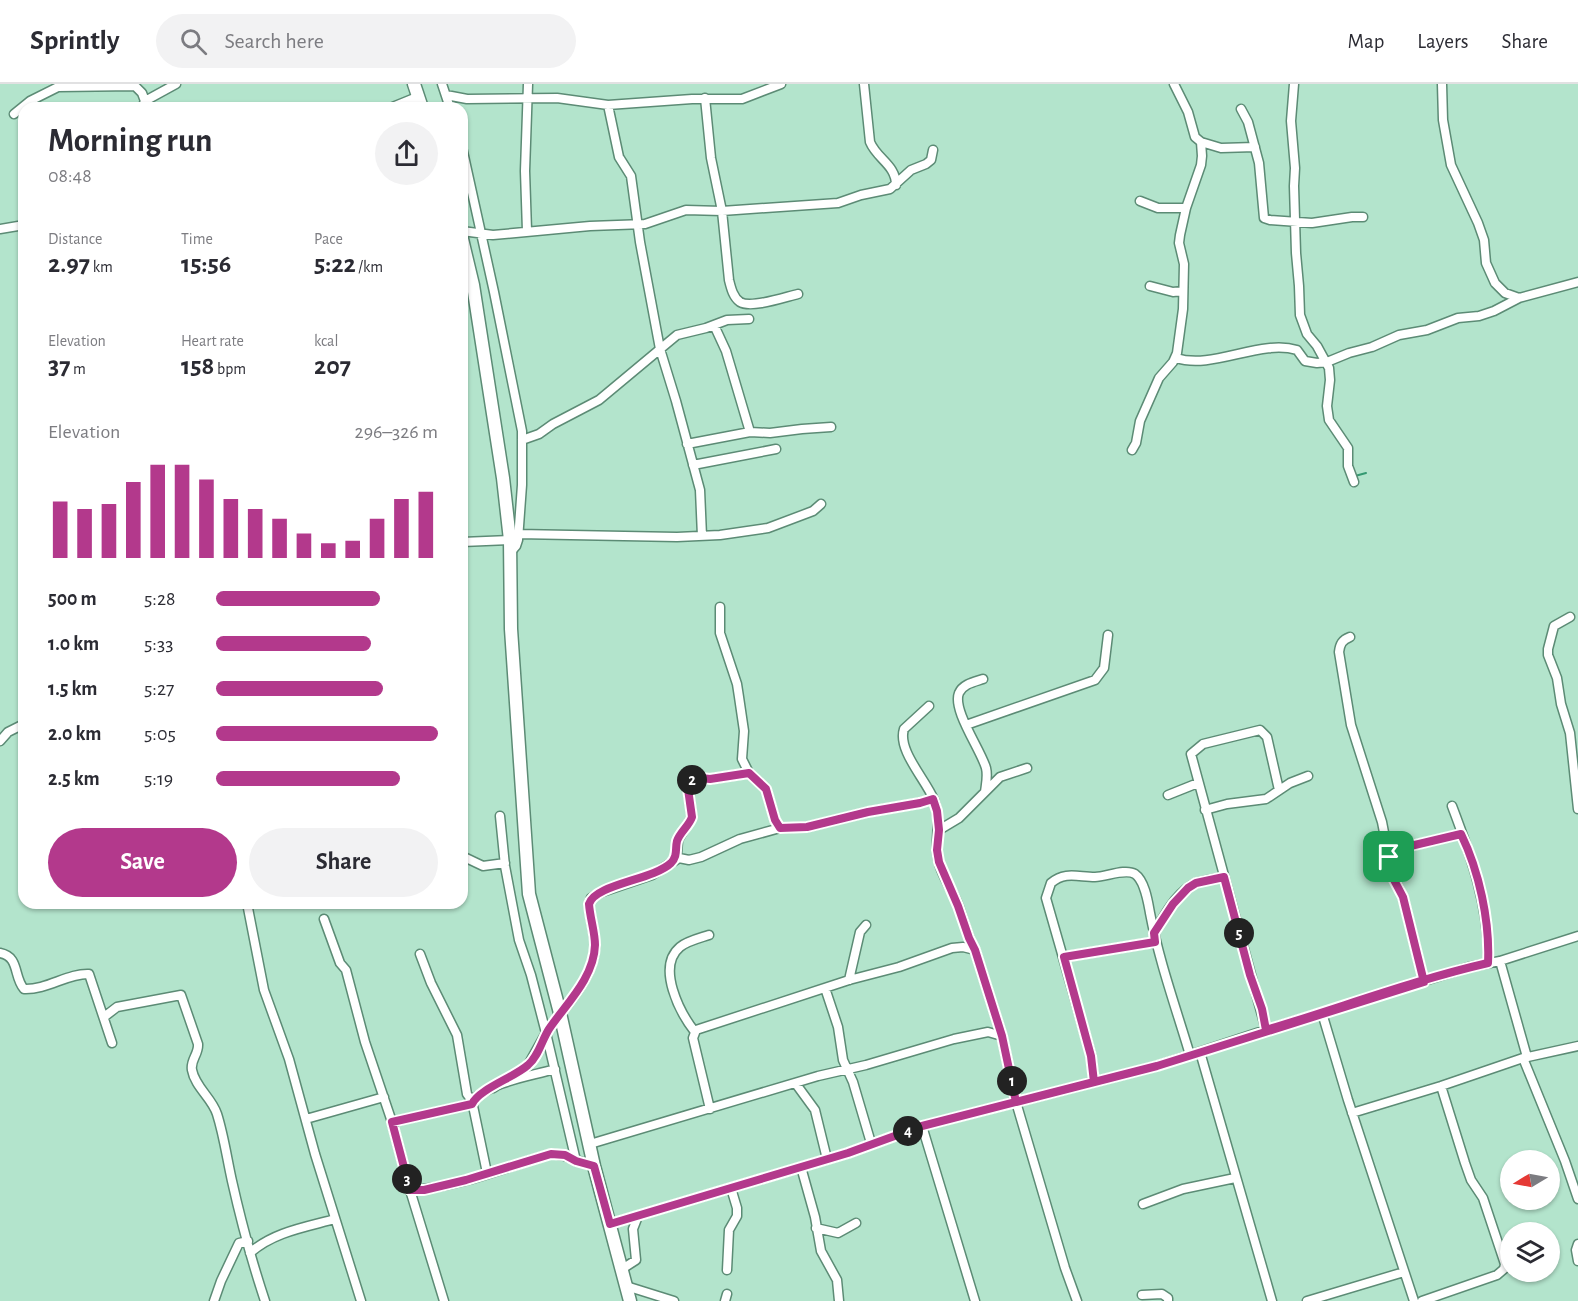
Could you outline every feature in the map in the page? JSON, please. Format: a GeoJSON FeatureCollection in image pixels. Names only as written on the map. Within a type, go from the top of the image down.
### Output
{"type":"FeatureCollection","features":[{"type":"Feature","properties":{"kind":"main road"},"geometry":{"type":"LineString","coordinates":[[414,84],[420,102]]}},
{"type":"Feature","properties":{"kind":"main road"},"geometry":{"type":"LineString","coordinates":[[468,264],[513,542],[511,629],[529,894],[560,1013],[591,1144],[594,1166],[630,1301]]}},
{"type":"Feature","properties":{"kind":"street"},"geometry":{"type":"LineString","coordinates":[[148,102],[176,84]]}},
{"type":"Feature","properties":{"kind":"street"},"geometry":{"type":"LineString","coordinates":[[442,84],[448,102]]}},
{"type":"Feature","properties":{"kind":"street"},"geometry":{"type":"LineString","coordinates":[[527,231],[525,171],[528,84]]}},
{"type":"Feature","properties":{"kind":"street"},"geometry":{"type":"LineString","coordinates":[[446,95],[467,99],[557,98],[608,105],[705,98],[742,99],[781,84]]}},
{"type":"Feature","properties":{"kind":"street"},"geometry":{"type":"LineString","coordinates":[[864,84],[870,142],[892,169],[896,185]]}},
{"type":"Feature","properties":{"kind":"street"},"geometry":{"type":"LineString","coordinates":[[1174,84],[1188,112],[1195,137],[1201,142],[1221,148],[1255,147]]}},
{"type":"Feature","properties":{"kind":"street"},"geometry":{"type":"LineString","coordinates":[[1294,84],[1292,121],[1300,315],[1307,334],[1327,362],[1330,380],[1327,406],[1329,420],[1348,448],[1348,466],[1353,477]]}},
{"type":"Feature","properties":{"kind":"street"},"geometry":{"type":"LineString","coordinates":[[1442,84],[1443,120],[1451,165],[1485,240],[1486,263],[1491,276],[1505,293],[1519,298]]}},
{"type":"Feature","properties":{"kind":"street"},"geometry":{"type":"LineString","coordinates":[[28,102],[55,86],[131,85],[137,87],[142,102]]}},
{"type":"Feature","properties":{"kind":"street"},"geometry":{"type":"LineString","coordinates":[[705,98],[711,158],[722,211],[729,280],[736,298],[746,304],[757,304],[798,294]]}},
{"type":"Feature","properties":{"kind":"street"},"geometry":{"type":"LineString","coordinates":[[608,105],[619,157],[631,176],[637,225],[660,349],[700,490],[702,536]]}},
{"type":"Feature","properties":{"kind":"street"},"geometry":{"type":"LineString","coordinates":[[1242,109],[1246,115],[1262,179],[1264,218],[1324,222],[1344,218],[1363,218]]}},
{"type":"Feature","properties":{"kind":"street"},"geometry":{"type":"LineString","coordinates":[[14,114],[18,110]]}},
{"type":"Feature","properties":{"kind":"street"},"geometry":{"type":"LineString","coordinates":[[1132,450],[1136,443],[1140,421],[1159,378],[1176,358],[1183,322],[1184,264],[1179,243],[1186,208],[1201,165],[1201,142]]}},
{"type":"Feature","properties":{"kind":"street"},"geometry":{"type":"LineString","coordinates":[[468,232],[499,235],[590,225],[637,225],[652,223],[686,210],[722,211],[838,202],[883,191],[896,185],[911,170],[931,160],[933,150]]}},
{"type":"Feature","properties":{"kind":"street"},"geometry":{"type":"LineString","coordinates":[[468,176],[514,385],[522,440],[522,485],[513,542]]}},
{"type":"Feature","properties":{"kind":"street"},"geometry":{"type":"LineString","coordinates":[[1140,201],[1158,208],[1186,208]]}},
{"type":"Feature","properties":{"kind":"street"},"geometry":{"type":"LineString","coordinates":[[0,229],[18,226]]}},
{"type":"Feature","properties":{"kind":"street"},"geometry":{"type":"LineString","coordinates":[[1176,358],[1182,360],[1209,359],[1256,350],[1289,348],[1297,350],[1305,361],[1327,362],[1399,335],[1427,330],[1458,318],[1494,311],[1519,298],[1578,282]]}},
{"type":"Feature","properties":{"kind":"street"},"geometry":{"type":"LineString","coordinates":[[1150,286],[1173,292],[1183,291]]}},
{"type":"Feature","properties":{"kind":"street"},"geometry":{"type":"LineString","coordinates":[[522,440],[539,434],[553,424],[600,400],[677,335],[727,320],[749,319]]}},
{"type":"Feature","properties":{"kind":"street"},"geometry":{"type":"LineString","coordinates":[[714,325],[726,351],[738,399],[750,432]]}},
{"type":"Feature","properties":{"kind":"street"},"geometry":{"type":"LineString","coordinates":[[687,444],[750,432],[770,433],[831,428]]}},
{"type":"Feature","properties":{"kind":"street"},"geometry":{"type":"LineString","coordinates":[[693,465],[776,449]]}},
{"type":"Feature","properties":{"kind":"street"},"geometry":{"type":"LineString","coordinates":[[468,543],[742,533],[768,528],[813,511],[822,504]]}},
{"type":"Feature","properties":{"kind":"street"},"geometry":{"type":"LineString","coordinates":[[720,607],[720,633],[737,684],[744,731],[742,759],[749,773],[766,789],[775,820],[780,828]]}},
{"type":"Feature","properties":{"kind":"street"},"geometry":{"type":"LineString","coordinates":[[1570,617],[1554,626],[1548,649],[1549,661],[1557,678],[1561,704],[1570,733],[1578,809]]}},
{"type":"Feature","properties":{"kind":"street"},"geometry":{"type":"LineString","coordinates":[[966,725],[1095,680],[1104,668],[1108,635]]}},
{"type":"Feature","properties":{"kind":"street"},"geometry":{"type":"LineString","coordinates":[[1350,637],[1340,644],[1339,652],[1348,709],[1382,822],[1394,880],[1403,897],[1424,982]]}},
{"type":"Feature","properties":{"kind":"street"},"geometry":{"type":"LineString","coordinates":[[982,678],[965,686],[958,695],[959,706],[966,725],[987,771],[986,792]]}},
{"type":"Feature","properties":{"kind":"street"},"geometry":{"type":"LineString","coordinates":[[929,706],[904,729],[902,740],[937,811],[939,862],[975,950],[1002,1036],[1016,1102],[1065,1268],[1077,1301]]}},
{"type":"Feature","properties":{"kind":"street"},"geometry":{"type":"LineString","coordinates":[[0,741],[8,732],[18,727]]}},
{"type":"Feature","properties":{"kind":"street"},"geometry":{"type":"LineString","coordinates":[[1266,1030],[1191,754],[1203,744],[1260,730],[1267,737],[1279,790]]}},
{"type":"Feature","properties":{"kind":"street"},"geometry":{"type":"LineString","coordinates":[[939,830],[965,812],[1000,777],[1027,768]]}},
{"type":"Feature","properties":{"kind":"street"},"geometry":{"type":"LineString","coordinates":[[672,862],[678,840],[692,817],[688,789],[691,781],[749,773]]}},
{"type":"Feature","properties":{"kind":"street"},"geometry":{"type":"LineString","coordinates":[[1206,810],[1234,802],[1258,801],[1308,776]]}},
{"type":"Feature","properties":{"kind":"street"},"geometry":{"type":"LineString","coordinates":[[1168,795],[1198,783]]}},
{"type":"Feature","properties":{"kind":"street"},"geometry":{"type":"LineString","coordinates":[[493,1088],[527,1067],[546,1033],[582,985],[595,944],[589,904],[591,898],[602,891],[652,875],[679,858],[689,860],[740,839],[780,828],[807,827],[933,799]]}},
{"type":"Feature","properties":{"kind":"street"},"geometry":{"type":"LineString","coordinates":[[1452,806],[1473,862],[1489,937],[1488,963]]}},
{"type":"Feature","properties":{"kind":"street"},"geometry":{"type":"LineString","coordinates":[[500,816],[505,863],[520,947],[531,975],[576,1161]]}},
{"type":"Feature","properties":{"kind":"street"},"geometry":{"type":"LineString","coordinates":[[1389,857],[1402,848],[1461,834]]}},
{"type":"Feature","properties":{"kind":"street"},"geometry":{"type":"LineString","coordinates":[[468,859],[483,866],[505,863]]}},
{"type":"Feature","properties":{"kind":"street"},"geometry":{"type":"LineString","coordinates":[[1094,1082],[1091,1056],[1046,898],[1050,883],[1062,876],[1096,877],[1128,872],[1134,873],[1139,878],[1154,938],[1191,1055]]}},
{"type":"Feature","properties":{"kind":"street"},"geometry":{"type":"LineString","coordinates":[[1064,957],[1154,938],[1173,904],[1188,888],[1196,883],[1224,877]]}},
{"type":"Feature","properties":{"kind":"street"},"geometry":{"type":"LineString","coordinates":[[248,909],[264,990],[289,1059],[360,1301]]}},
{"type":"Feature","properties":{"kind":"street"},"geometry":{"type":"LineString","coordinates":[[324,919],[340,963],[346,970],[364,1042],[392,1122],[444,1301]]}},
{"type":"Feature","properties":{"kind":"street"},"geometry":{"type":"LineString","coordinates":[[849,980],[860,932],[866,925]]}},
{"type":"Feature","properties":{"kind":"street"},"geometry":{"type":"LineString","coordinates":[[695,1032],[686,1021],[673,991],[669,978],[670,969],[675,952],[681,946],[710,935]]}},
{"type":"Feature","properties":{"kind":"street"},"geometry":{"type":"LineString","coordinates":[[610,1224],[848,1153],[922,1126],[1191,1055],[1266,1030],[1578,936]]}},
{"type":"Feature","properties":{"kind":"street"},"geometry":{"type":"LineString","coordinates":[[695,1032],[952,948],[963,947],[975,950]]}},
{"type":"Feature","properties":{"kind":"street"},"geometry":{"type":"LineString","coordinates":[[0,953],[12,959],[24,989],[44,987],[82,974],[89,974],[112,1043]]}},
{"type":"Feature","properties":{"kind":"street"},"geometry":{"type":"LineString","coordinates":[[420,954],[430,983],[457,1035],[467,1094],[472,1103],[487,1173]]}},
{"type":"Feature","properties":{"kind":"street"},"geometry":{"type":"LineString","coordinates":[[1500,960],[1525,1058],[1578,1199]]}},
{"type":"Feature","properties":{"kind":"street"},"geometry":{"type":"LineString","coordinates":[[825,988],[837,1027],[843,1060],[865,1118],[871,1143]]}},
{"type":"Feature","properties":{"kind":"street"},"geometry":{"type":"LineString","coordinates":[[104,1017],[117,1007],[181,995],[199,1049],[192,1062],[192,1072],[216,1111],[250,1253],[265,1301]]}},
{"type":"Feature","properties":{"kind":"street"},"geometry":{"type":"LineString","coordinates":[[1322,1013],[1352,1113],[1414,1301]]}},
{"type":"Feature","properties":{"kind":"street"},"geometry":{"type":"LineString","coordinates":[[695,1032],[693,1038],[710,1109]]}},
{"type":"Feature","properties":{"kind":"street"},"geometry":{"type":"LineString","coordinates":[[591,1144],[954,1039],[988,1032],[1002,1036]]}},
{"type":"Feature","properties":{"kind":"street"},"geometry":{"type":"LineString","coordinates":[[1352,1113],[1525,1058],[1578,1046]]}},
{"type":"Feature","properties":{"kind":"street"},"geometry":{"type":"LineString","coordinates":[[1200,1052],[1272,1301]]}},
{"type":"Feature","properties":{"kind":"street"},"geometry":{"type":"LineString","coordinates":[[392,1122],[472,1103],[483,1092],[555,1069]]}},
{"type":"Feature","properties":{"kind":"street"},"geometry":{"type":"LineString","coordinates":[[796,1084],[815,1110],[827,1159]]}},
{"type":"Feature","properties":{"kind":"street"},"geometry":{"type":"LineString","coordinates":[[1422,1301],[1497,1275],[1504,1269],[1505,1264],[1483,1198],[1471,1180],[1441,1086]]}},
{"type":"Feature","properties":{"kind":"street"},"geometry":{"type":"LineString","coordinates":[[306,1119],[384,1098]]}},
{"type":"Feature","properties":{"kind":"street"},"geometry":{"type":"LineString","coordinates":[[922,1126],[975,1301]]}},
{"type":"Feature","properties":{"kind":"street"},"geometry":{"type":"LineString","coordinates":[[410,1190],[424,1190],[466,1180],[551,1154],[565,1155],[594,1166]]}},
{"type":"Feature","properties":{"kind":"street"},"geometry":{"type":"LineString","coordinates":[[801,1167],[821,1251],[837,1280],[839,1301]]}},
{"type":"Feature","properties":{"kind":"street"},"geometry":{"type":"LineString","coordinates":[[1143,1204],[1183,1189],[1235,1178]]}},
{"type":"Feature","properties":{"kind":"street"},"geometry":{"type":"LineString","coordinates":[[727,1270],[729,1230],[737,1216],[731,1188]]}},
{"type":"Feature","properties":{"kind":"street"},"geometry":{"type":"LineString","coordinates":[[622,1269],[637,1256],[633,1228],[639,1216]]}},
{"type":"Feature","properties":{"kind":"street"},"geometry":{"type":"LineString","coordinates":[[250,1253],[270,1239],[335,1219]]}},
{"type":"Feature","properties":{"kind":"street"},"geometry":{"type":"LineString","coordinates":[[816,1228],[838,1233],[856,1223]]}},
{"type":"Feature","properties":{"kind":"street"},"geometry":{"type":"LineString","coordinates":[[214,1301],[239,1243],[248,1241]]}},
{"type":"Feature","properties":{"kind":"street"},"geometry":{"type":"LineString","coordinates":[[1578,1244],[1576,1250],[1578,1261]]}},
{"type":"Feature","properties":{"kind":"street"},"geometry":{"type":"LineString","coordinates":[[1307,1301],[1404,1272]]}},
{"type":"Feature","properties":{"kind":"street"},"geometry":{"type":"LineString","coordinates":[[626,1286],[674,1301]]}},
{"type":"Feature","properties":{"kind":"street"},"geometry":{"type":"LineString","coordinates":[[1142,1295],[1162,1294],[1168,1298],[1168,1301]]}},
{"type":"Feature","properties":{"kind":"waterway"},"geometry":{"type":"LineString","coordinates":[[1355,476],[1366,473]]}},
{"type":"Feature","properties":{"kind":"route"},"geometry":{"type":"LineString","coordinates":[[1389,857],[1394,880],[1403,897],[1414,938],[1424,982],[1157,1066],[1016,1102],[1002,1036],[975,950],[962,923],[958,906],[939,862],[937,850],[939,830],[933,799],[910,806],[857,814],[846,819],[807,827],[780,828],[775,820],[769,793],[749,773],[710,779],[697,778],[689,783],[688,789],[692,817],[678,840],[676,857],[672,862],[652,875],[602,891],[591,898],[590,918],[595,944],[590,966],[582,985],[546,1033],[531,1063],[483,1092],[472,1101],[472,1104],[392,1122],[410,1190],[424,1190],[466,1180],[551,1154],[561,1154],[594,1166],[610,1224],[848,1153],[922,1126],[1016,1102],[1094,1082],[1091,1056],[1064,957],[1155,942],[1154,933],[1173,904],[1188,888],[1196,883],[1224,877],[1266,1030],[1322,1013],[1469,967],[1488,963],[1489,937],[1473,862],[1461,834],[1402,848],[1389,857]]}}]}
